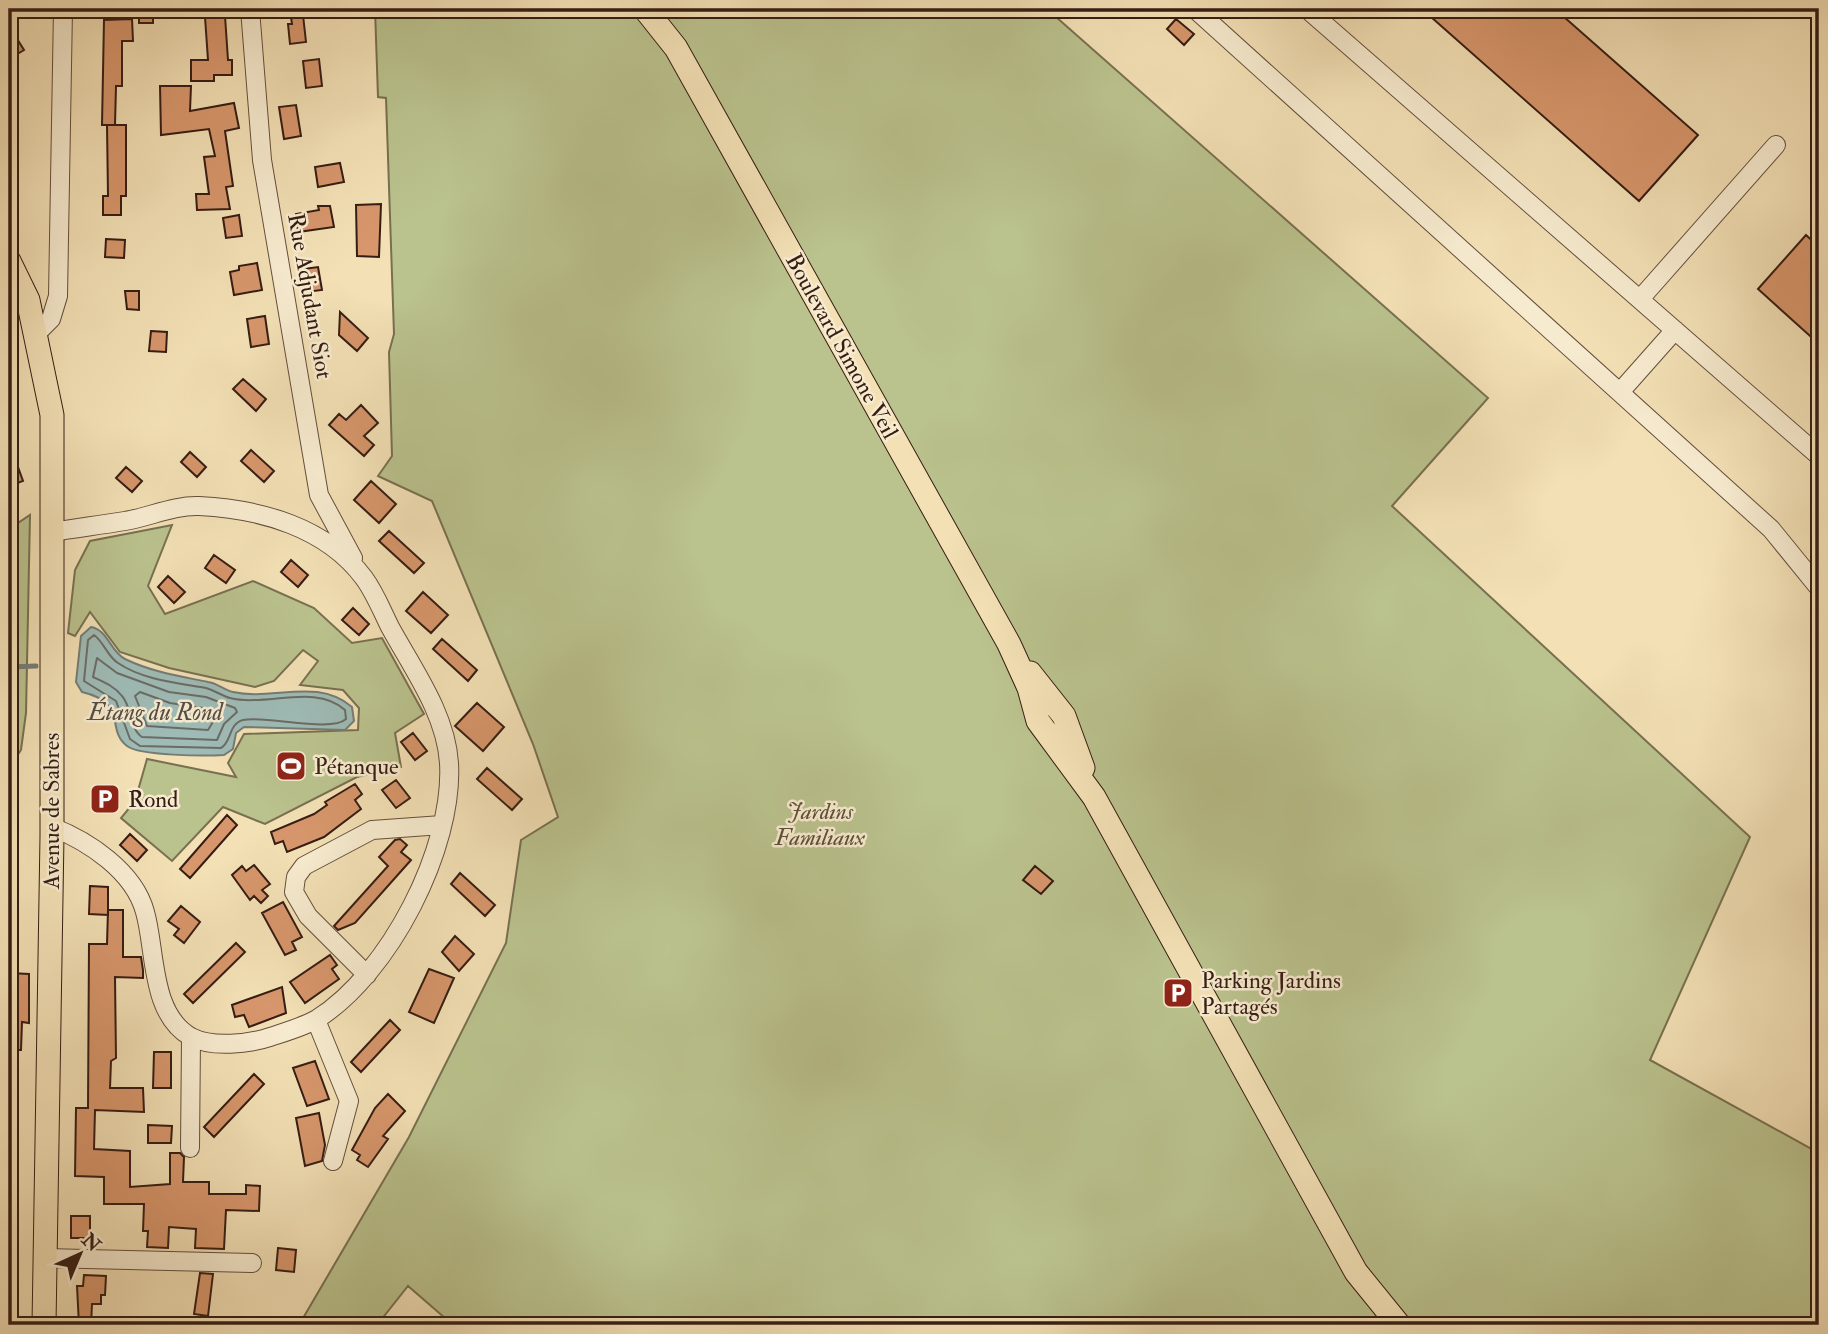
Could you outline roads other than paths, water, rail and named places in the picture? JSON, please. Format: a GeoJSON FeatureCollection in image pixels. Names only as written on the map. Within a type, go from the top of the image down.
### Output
{"type":"FeatureCollection","features":[{"type":"Feature","properties":{"kind":"main road","name":"Boulevard Simone Veil"},"geometry":{"type":"LineString","coordinates":[[645,9],[676,48],[1009,644],[1064,716],[1094,797],[1332,1223],[1356,1272],[1398,1325]]}},
{"type":"Feature","properties":{"kind":"main road","name":"Boulevard Simone Veil"},"geometry":{"type":"LineString","coordinates":[[662,9],[676,48]]}},
{"type":"Feature","properties":{"kind":"main road","name":"Avenue de Sabres"},"geometry":{"type":"LineString","coordinates":[[9,261],[28,300],[52,415],[52,827],[44,1325]]}},
{"type":"Feature","properties":{"kind":"main road","name":"Boulevard Simone Veil"},"geometry":{"type":"LineString","coordinates":[[1332,1223],[1375,1286],[1414,1325]]}},
{"type":"Feature","properties":{"kind":"street"},"geometry":{"type":"LineString","coordinates":[[37,333],[51,319],[58,296],[63,9]]}},
{"type":"Feature","properties":{"kind":"street","name":"Rue Adjudant Siot"},"geometry":{"type":"LineString","coordinates":[[250,9],[262,160],[319,495],[365,579]]}},
{"type":"Feature","properties":{"kind":"street"},"geometry":{"type":"LineString","coordinates":[[1195,9],[1771,529],[1819,588]]}},
{"type":"Feature","properties":{"kind":"street"},"geometry":{"type":"LineString","coordinates":[[1307,9],[1819,456]]}},
{"type":"Feature","properties":{"kind":"street"},"geometry":{"type":"LineString","coordinates":[[1640,299],[1776,145]]}},
{"type":"Feature","properties":{"kind":"street"},"geometry":{"type":"LineString","coordinates":[[1620,392],[1675,330]]}},
{"type":"Feature","properties":{"kind":"street"},"geometry":{"type":"LineString","coordinates":[[52,532],[196,506],[247,513],[296,525],[338,549],[365,579],[441,722],[449,761],[448,799],[442,825],[407,916],[375,967],[316,1020],[257,1041],[232,1044],[191,1037],[171,1017],[159,991],[145,909],[129,882],[83,840],[52,827]]}},
{"type":"Feature","properties":{"kind":"street"},"geometry":{"type":"LineString","coordinates":[[367,975],[308,916],[294,892],[296,877],[304,866],[372,830],[442,825]]}},
{"type":"Feature","properties":{"kind":"street"},"geometry":{"type":"LineString","coordinates":[[316,1020],[349,1101],[333,1161]]}},
{"type":"Feature","properties":{"kind":"street"},"geometry":{"type":"LineString","coordinates":[[190,1148],[191,1037]]}},
{"type":"Feature","properties":{"kind":"street"},"geometry":{"type":"LineString","coordinates":[[45,1258],[252,1263]]}},
{"type":"Feature","properties":{"kind":"water","name":"Étang du Rond"},"geometry":{"type":"Polygon","coordinates":[[[91,627],[101,632],[125,659],[145,667],[211,683],[233,692],[324,693],[352,707],[354,721],[345,730],[244,727],[236,733],[233,749],[224,755],[173,755],[134,749],[121,739],[111,709],[106,703],[82,692],[76,682],[81,636],[91,627]]]}},
{"type":"Feature","properties":{"kind":"waterway"},"geometry":{"type":"LineString","coordinates":[[9,667],[36,666]]}},
{"type":"Feature","properties":{"kind":"place","name":"Pétanque"},"geometry":{"type":"Point","coordinates":[291,766]}},
{"type":"Feature","properties":{"kind":"place","name":"Rond"},"geometry":{"type":"Point","coordinates":[105,799]}},
{"type":"Feature","properties":{"kind":"place","name":"Parking Jardins Partagés"},"geometry":{"type":"Point","coordinates":[1178,993]}},
{"type":"Feature","properties":{"kind":"park label","name":"Jardins Familiaux"},"geometry":{"type":"Point","coordinates":[820,824]}}]}
